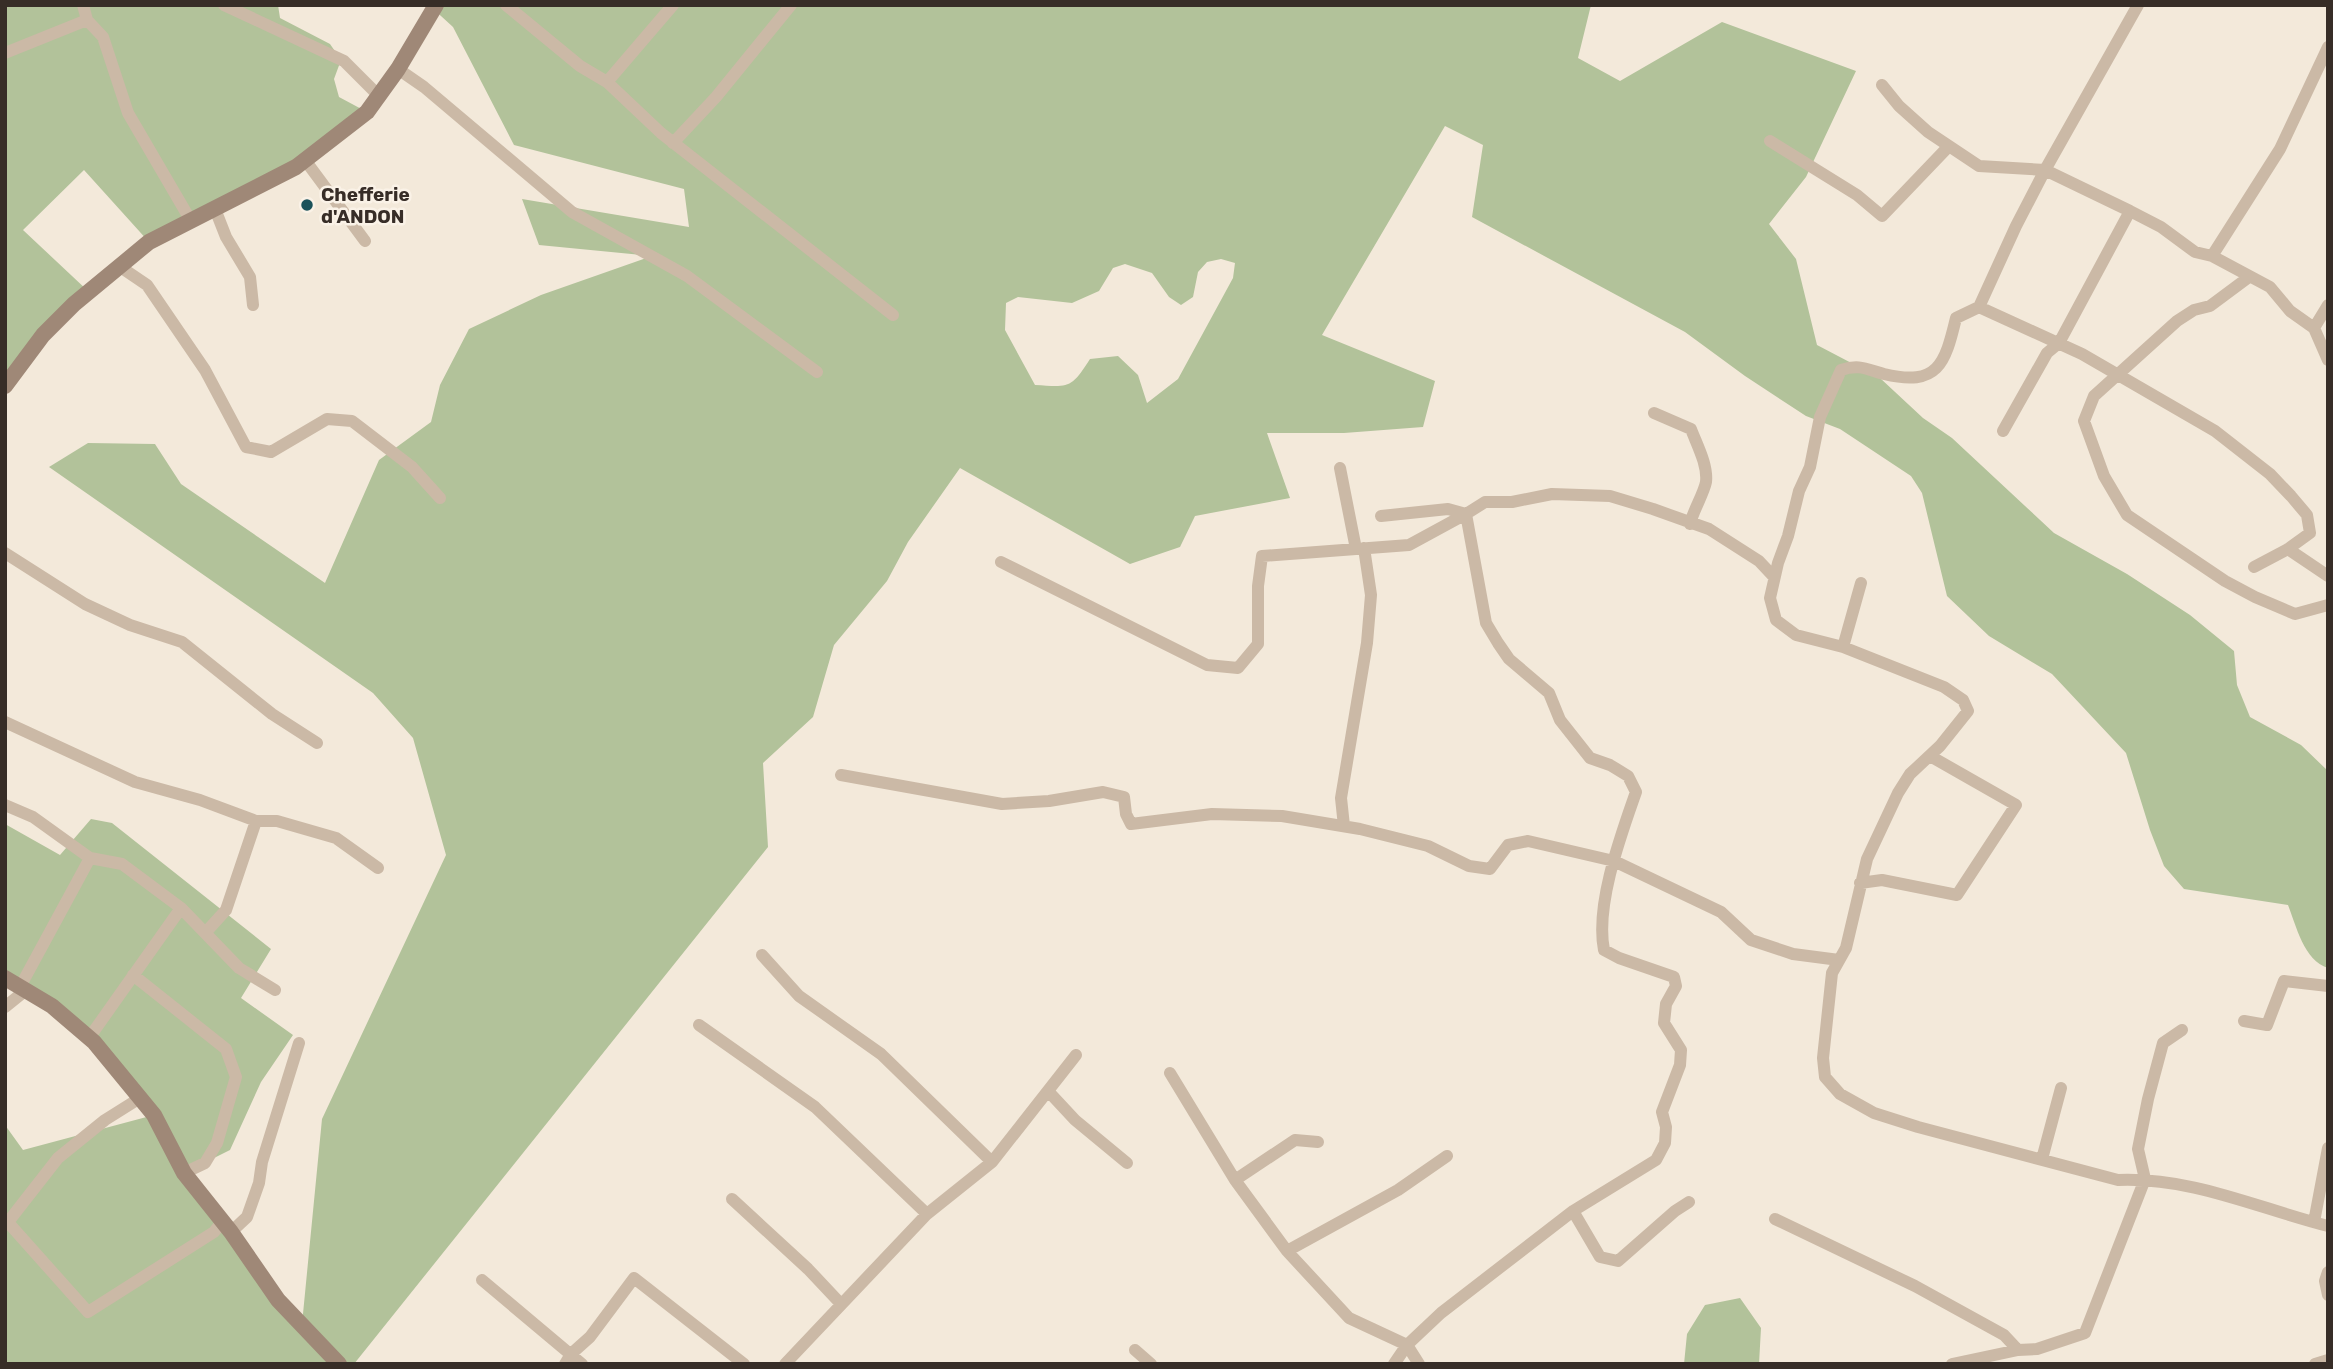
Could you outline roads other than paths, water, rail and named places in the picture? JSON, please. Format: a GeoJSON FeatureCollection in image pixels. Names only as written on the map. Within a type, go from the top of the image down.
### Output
{"type":"FeatureCollection","features":[{"type":"Feature","properties":{"kind":"street"},"geometry":{"type":"LineString","coordinates":[[83,5],[87,20],[103,37],[128,113],[191,221]]}},
{"type":"Feature","properties":{"kind":"street"},"geometry":{"type":"LineString","coordinates":[[224,5],[344,61],[380,97]]}},
{"type":"Feature","properties":{"kind":"street"},"geometry":{"type":"LineString","coordinates":[[5,386],[43,335],[74,304],[149,242],[305,160],[367,112],[380,97],[436,5]]}},
{"type":"Feature","properties":{"kind":"street"},"geometry":{"type":"LineString","coordinates":[[506,5],[580,66],[607,82],[673,143],[893,315]]}},
{"type":"Feature","properties":{"kind":"street"},"geometry":{"type":"LineString","coordinates":[[607,82],[673,5]]}},
{"type":"Feature","properties":{"kind":"street"},"geometry":{"type":"LineString","coordinates":[[673,143],[716,97],[791,5]]}},
{"type":"Feature","properties":{"kind":"street"},"geometry":{"type":"LineString","coordinates":[[2138,5],[2045,170],[1979,307],[1956,318],[1947,353],[1932,373],[1917,379],[1855,365],[1842,370],[1820,417],[1810,467],[1799,491],[1774,577],[1770,598],[1776,620],[1796,635],[1843,647],[1944,687],[1963,700],[1968,711],[1940,746],[1910,774],[1898,793],[1867,859],[1846,948],[1832,973],[1823,1058],[1825,1077],[1830,1086],[1840,1094],[1874,1113],[1918,1127],[2118,1180],[2145,1178],[2175,1182],[2230,1195],[2328,1226]]}},
{"type":"Feature","properties":{"kind":"street"},"geometry":{"type":"LineString","coordinates":[[5,52],[87,20]]}},
{"type":"Feature","properties":{"kind":"street"},"geometry":{"type":"LineString","coordinates":[[2211,256],[2280,149],[2328,47]]}},
{"type":"Feature","properties":{"kind":"street"},"geometry":{"type":"LineString","coordinates":[[398,69],[446,104],[572,212],[687,276],[817,372]]}},
{"type":"Feature","properties":{"kind":"street"},"geometry":{"type":"LineString","coordinates":[[1882,85],[1899,106],[1928,132],[1979,166],[2045,170],[2130,211],[2195,251],[2211,256],[2270,287],[2290,311],[2314,328],[2328,360]]}},
{"type":"Feature","properties":{"kind":"street"},"geometry":{"type":"LineString","coordinates":[[1770,141],[1857,195],[1882,216],[1949,146]]}},
{"type":"Feature","properties":{"kind":"street"},"geometry":{"type":"LineString","coordinates":[[305,160],[365,241]]}},
{"type":"Feature","properties":{"kind":"street"},"geometry":{"type":"LineString","coordinates":[[215,209],[226,237],[250,277],[253,305]]}},
{"type":"Feature","properties":{"kind":"street"},"geometry":{"type":"LineString","coordinates":[[2003,431],[2047,353],[2059,343],[2130,211]]}},
{"type":"Feature","properties":{"kind":"street"},"geometry":{"type":"LineString","coordinates":[[119,266],[147,285],[205,370],[246,447],[271,452],[327,419],[352,421],[412,467],[440,498]]}},
{"type":"Feature","properties":{"kind":"street"},"geometry":{"type":"LineString","coordinates":[[2249,277],[2210,306],[2194,310],[2176,321],[2094,396],[2084,421],[2104,477],[2127,515],[2225,581],[2255,597],[2295,614],[2328,606]]}},
{"type":"Feature","properties":{"kind":"street"},"geometry":{"type":"LineString","coordinates":[[2314,328],[2328,305]]}},
{"type":"Feature","properties":{"kind":"street"},"geometry":{"type":"LineString","coordinates":[[1979,307],[2117,373],[2215,431],[2270,474],[2307,515],[2310,533],[2288,549],[2254,567]]}},
{"type":"Feature","properties":{"kind":"street"},"geometry":{"type":"LineString","coordinates":[[1654,413],[1691,429],[1702,457],[1706,482],[1694,507],[1690,524]]}},
{"type":"Feature","properties":{"kind":"street"},"geometry":{"type":"LineString","coordinates":[[1340,468],[1371,595],[1367,643],[1342,798],[1344,826]]}},
{"type":"Feature","properties":{"kind":"street"},"geometry":{"type":"LineString","coordinates":[[1001,562],[1207,665],[1238,668],[1258,644],[1258,586],[1262,556],[1409,545],[1485,502],[1512,502],[1552,494],[1610,496],[1710,529],[1759,561],[1774,577]]}},
{"type":"Feature","properties":{"kind":"street"},"geometry":{"type":"LineString","coordinates":[[1381,516],[1448,509],[1466,514]]}},
{"type":"Feature","properties":{"kind":"street"},"geometry":{"type":"LineString","coordinates":[[1394,1364],[1407,1345],[1441,1313],[1573,1211],[1656,1160],[1665,1143],[1666,1127],[1662,1112],[1680,1065],[1681,1050],[1664,1023],[1666,1004],[1676,986],[1674,977],[1604,950],[1601,933],[1614,861],[1636,792],[1628,776],[1590,758],[1560,720],[1549,693],[1509,659],[1486,623],[1466,514]]}},
{"type":"Feature","properties":{"kind":"street"},"geometry":{"type":"LineString","coordinates":[[2288,549],[2328,576]]}},
{"type":"Feature","properties":{"kind":"street"},"geometry":{"type":"LineString","coordinates":[[1759,561],[1781,551]]}},
{"type":"Feature","properties":{"kind":"street"},"geometry":{"type":"LineString","coordinates":[[5,553],[85,604],[130,625],[182,642],[272,714],[317,743]]}},
{"type":"Feature","properties":{"kind":"street"},"geometry":{"type":"LineString","coordinates":[[1843,647],[1861,583]]}},
{"type":"Feature","properties":{"kind":"street"},"geometry":{"type":"LineString","coordinates":[[5,722],[135,782],[200,800],[256,821],[277,821],[336,838],[378,868]]}},
{"type":"Feature","properties":{"kind":"street"},"geometry":{"type":"LineString","coordinates":[[1860,883],[1882,880],[1956,895],[2016,805],[1930,756]]}},
{"type":"Feature","properties":{"kind":"street"},"geometry":{"type":"LineString","coordinates":[[841,775],[1002,804],[1049,801],[1103,792],[1124,797],[1126,814],[1131,824],[1212,814],[1282,816],[1344,826],[1428,846],[1469,866],[1490,869],[1508,845],[1528,841],[1614,861],[1721,912],[1751,940],[1793,954],[1839,960]]}},
{"type":"Feature","properties":{"kind":"street"},"geometry":{"type":"LineString","coordinates":[[5,804],[33,817],[90,858],[122,864],[181,908],[239,968],[275,990]]}},
{"type":"Feature","properties":{"kind":"street"},"geometry":{"type":"LineString","coordinates":[[206,932],[226,910],[256,821]]}},
{"type":"Feature","properties":{"kind":"street"},"geometry":{"type":"LineString","coordinates":[[5,1007],[23,989],[90,858]]}},
{"type":"Feature","properties":{"kind":"street"},"geometry":{"type":"LineString","coordinates":[[89,1038],[181,908]]}},
{"type":"Feature","properties":{"kind":"street"},"geometry":{"type":"LineString","coordinates":[[762,955],[799,996],[881,1054],[992,1162]]}},
{"type":"Feature","properties":{"kind":"street"},"geometry":{"type":"LineString","coordinates":[[133,975],[226,1049],[236,1077],[217,1143],[205,1163],[184,1173]]}},
{"type":"Feature","properties":{"kind":"street"},"geometry":{"type":"LineString","coordinates":[[5,978],[52,1006],[89,1038],[154,1115],[184,1173],[227,1227],[278,1300],[339,1364]]}},
{"type":"Feature","properties":{"kind":"street"},"geometry":{"type":"LineString","coordinates":[[2244,1021],[2267,1026],[2284,981],[2328,986]]}},
{"type":"Feature","properties":{"kind":"street"},"geometry":{"type":"LineString","coordinates":[[699,1025],[815,1107],[927,1214]]}},
{"type":"Feature","properties":{"kind":"street"},"geometry":{"type":"LineString","coordinates":[[1952,1364],[2018,1350],[2037,1349],[2085,1333],[2145,1178],[2138,1149],[2163,1043],[2182,1030]]}},
{"type":"Feature","properties":{"kind":"street"},"geometry":{"type":"LineString","coordinates":[[140,1098],[105,1120],[58,1158],[7,1221],[88,1312],[214,1231],[247,1217],[299,1043]]}},
{"type":"Feature","properties":{"kind":"street"},"geometry":{"type":"LineString","coordinates":[[785,1364],[927,1214],[992,1162],[1076,1055]]}},
{"type":"Feature","properties":{"kind":"street"},"geometry":{"type":"LineString","coordinates":[[1170,1073],[1235,1180],[1287,1251],[1349,1318],[1407,1345],[1419,1364]]}},
{"type":"Feature","properties":{"kind":"street"},"geometry":{"type":"LineString","coordinates":[[2042,1158],[2061,1088]]}},
{"type":"Feature","properties":{"kind":"street"},"geometry":{"type":"LineString","coordinates":[[1048,1091],[1075,1120],[1127,1163]]}},
{"type":"Feature","properties":{"kind":"street"},"geometry":{"type":"LineString","coordinates":[[1235,1180],[1295,1140],[1318,1142]]}},
{"type":"Feature","properties":{"kind":"street"},"geometry":{"type":"LineString","coordinates":[[2314,1222],[2328,1148]]}},
{"type":"Feature","properties":{"kind":"street"},"geometry":{"type":"LineString","coordinates":[[1287,1251],[1398,1190],[1447,1156]]}},
{"type":"Feature","properties":{"kind":"street"},"geometry":{"type":"LineString","coordinates":[[732,1199],[782,1244],[840,1303]]}},
{"type":"Feature","properties":{"kind":"street"},"geometry":{"type":"LineString","coordinates":[[1573,1211],[1600,1257],[1618,1261],[1689,1202]]}},
{"type":"Feature","properties":{"kind":"street"},"geometry":{"type":"LineString","coordinates":[[1775,1219],[1915,1286],[2004,1335],[2018,1350]]}},
{"type":"Feature","properties":{"kind":"street"},"geometry":{"type":"LineString","coordinates":[[2328,1272],[2325,1281],[2328,1295]]}},
{"type":"Feature","properties":{"kind":"street"},"geometry":{"type":"LineString","coordinates":[[568,1359],[590,1337],[634,1278],[744,1364]]}},
{"type":"Feature","properties":{"kind":"street"},"geometry":{"type":"LineString","coordinates":[[482,1280],[568,1359],[582,1364]]}},
{"type":"Feature","properties":{"kind":"street"},"geometry":{"type":"LineString","coordinates":[[1135,1350],[1151,1364]]}},
{"type":"Feature","properties":{"kind":"street"},"geometry":{"type":"LineString","coordinates":[[2315,1364],[2328,1360]]}},
{"type":"Feature","properties":{"kind":"place","name":"Chefferie d'ANDON"},"geometry":{"type":"Point","coordinates":[307,205]}}]}
